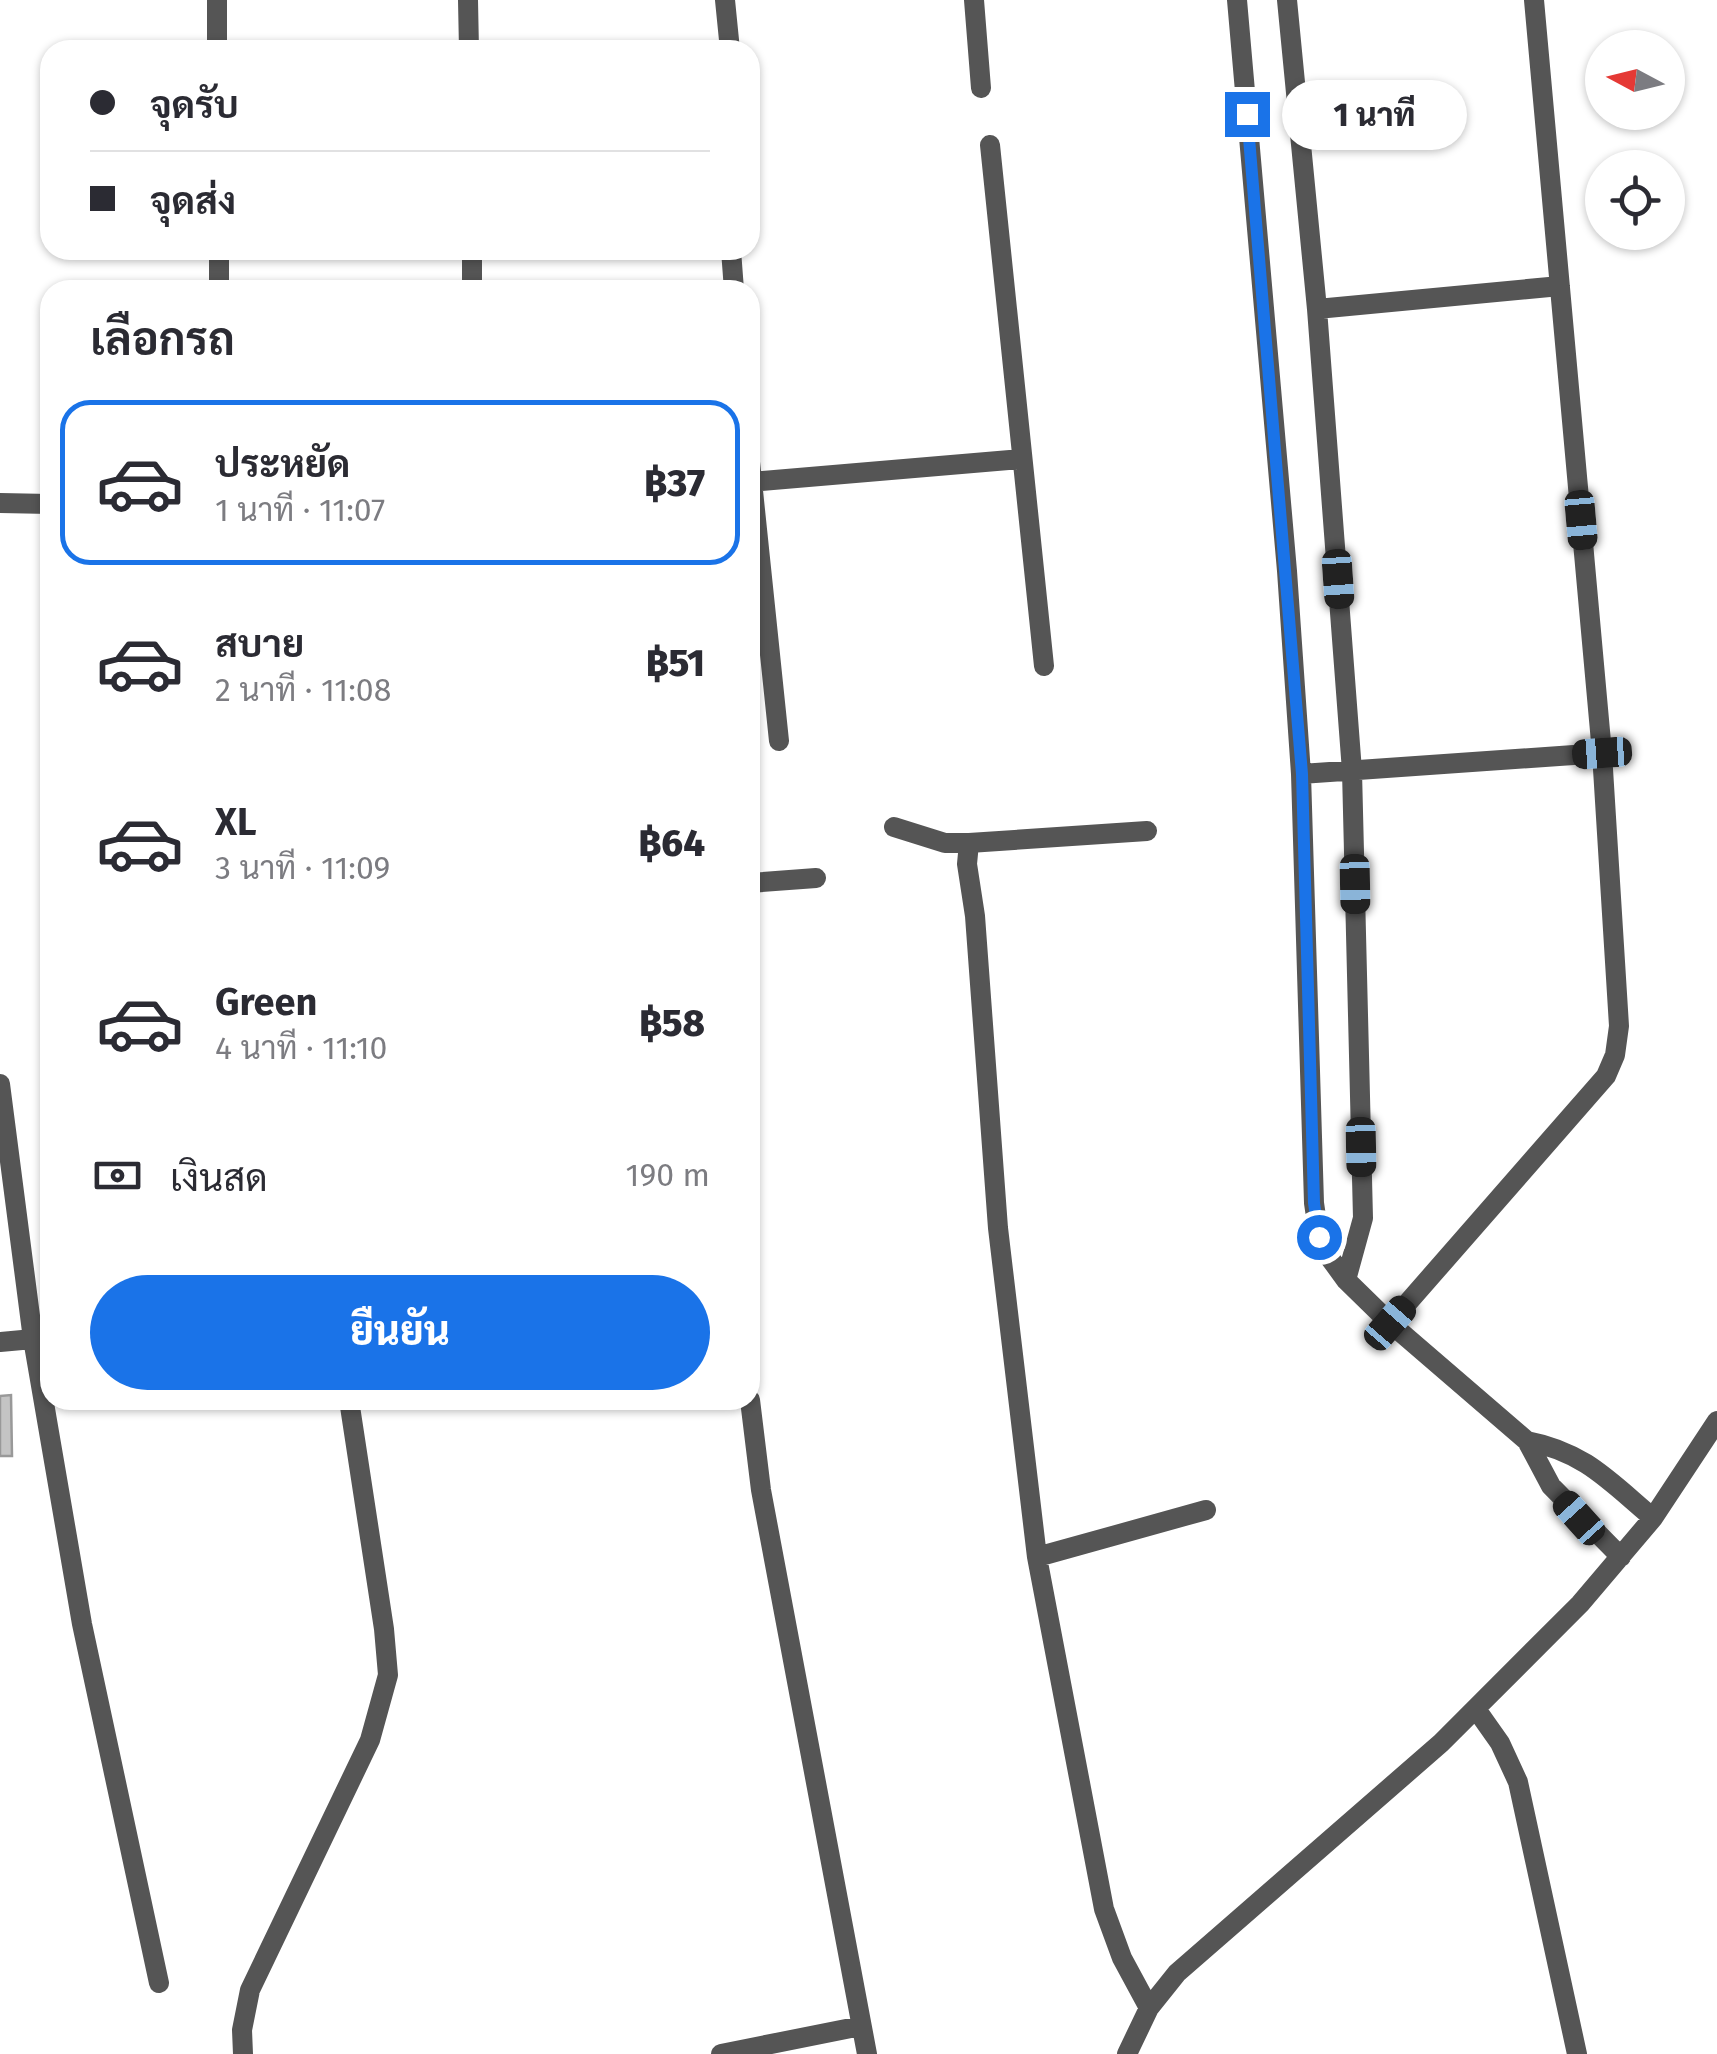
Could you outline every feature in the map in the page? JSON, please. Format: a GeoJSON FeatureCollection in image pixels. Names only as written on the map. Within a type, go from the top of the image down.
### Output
{"type":"FeatureCollection","features":[{"type":"Feature","properties":{"kind":"street"},"geometry":{"type":"LineString","coordinates":[[217,0],[217,40]]}},
{"type":"Feature","properties":{"kind":"street"},"geometry":{"type":"LineString","coordinates":[[468,0],[469,40]]}},
{"type":"Feature","properties":{"kind":"street"},"geometry":{"type":"LineString","coordinates":[[725,0],[729,40]]}},
{"type":"Feature","properties":{"kind":"street"},"geometry":{"type":"LineString","coordinates":[[974,0],[981,88]]}},
{"type":"Feature","properties":{"kind":"street"},"geometry":{"type":"LineString","coordinates":[[1236,0],[1302,774],[1314,1203],[1319,1237],[1326,1254],[1346,1280],[1390,1323],[1528,1441],[1551,1486],[1621,1556]]}},
{"type":"Feature","properties":{"kind":"street"},"geometry":{"type":"LineString","coordinates":[[1287,0],[1317,309],[1352,771],[1363,1218],[1346,1280]]}},
{"type":"Feature","properties":{"kind":"street"},"geometry":{"type":"LineString","coordinates":[[1390,1323],[1606,1076],[1615,1055],[1619,1026],[1602,753],[1534,0]]}},
{"type":"Feature","properties":{"kind":"street"},"geometry":{"type":"LineString","coordinates":[[990,144],[1044,666]]}},
{"type":"Feature","properties":{"kind":"street"},"geometry":{"type":"LineString","coordinates":[[1317,309],[1560,286]]}},
{"type":"Feature","properties":{"kind":"street"},"geometry":{"type":"LineString","coordinates":[[760,474],[1020,458]]}},
{"type":"Feature","properties":{"kind":"street"},"geometry":{"type":"LineString","coordinates":[[0,503],[40,504]]}},
{"type":"Feature","properties":{"kind":"street"},"geometry":{"type":"LineString","coordinates":[[760,560],[779,741]]}},
{"type":"Feature","properties":{"kind":"street"},"geometry":{"type":"LineString","coordinates":[[1302,774],[1602,753]]}},
{"type":"Feature","properties":{"kind":"street"},"geometry":{"type":"LineString","coordinates":[[894,827],[945,843],[969,844],[1148,831]]}},
{"type":"Feature","properties":{"kind":"street"},"geometry":{"type":"LineString","coordinates":[[969,844],[994,1194],[1036,1557],[1104,1909],[1122,1958],[1149,2008]]}},
{"type":"Feature","properties":{"kind":"street"},"geometry":{"type":"LineString","coordinates":[[760,882],[816,878]]}},
{"type":"Feature","properties":{"kind":"street"},"geometry":{"type":"LineString","coordinates":[[0,1084],[40,1374]]}},
{"type":"Feature","properties":{"kind":"street"},"geometry":{"type":"LineString","coordinates":[[0,1342],[34,1338]]}},
{"type":"Feature","properties":{"kind":"street"},"geometry":{"type":"LineString","coordinates":[[46,1410],[82,1624],[159,1983]]}},
{"type":"Feature","properties":{"kind":"street"},"geometry":{"type":"LineString","coordinates":[[243,2054],[242,2030],[250,1990],[370,1740],[388,1674],[351,1410]]}},
{"type":"Feature","properties":{"kind":"street"},"geometry":{"type":"LineString","coordinates":[[751,1410],[760,1490],[867,2054]]}},
{"type":"Feature","properties":{"kind":"street"},"geometry":{"type":"LineString","coordinates":[[1126,2054],[1149,2008],[1176,1973],[1441,1743],[1580,1604],[1653,1518],[1717,1421]]}},
{"type":"Feature","properties":{"kind":"street"},"geometry":{"type":"LineString","coordinates":[[1528,1441],[1558,1447],[1581,1459],[1653,1518]]}},
{"type":"Feature","properties":{"kind":"street"},"geometry":{"type":"LineString","coordinates":[[1036,1557],[1206,1510]]}},
{"type":"Feature","properties":{"kind":"street"},"geometry":{"type":"LineString","coordinates":[[1476,1709],[1500,1743],[1518,1782],[1577,2054]]}},
{"type":"Feature","properties":{"kind":"street"},"geometry":{"type":"LineString","coordinates":[[721,2054],[861,2026]]}},
{"type":"Feature","properties":{"kind":"building"},"geometry":{"type":"Polygon","coordinates":[[[11,1395],[12,1456],[0,1456],[0,1396],[11,1395]]]}},
{"type":"Feature","properties":{"kind":"route"},"geometry":{"type":"LineString","coordinates":[[1247,114],[1302,774],[1314,1203],[1319,1237]]}}]}
